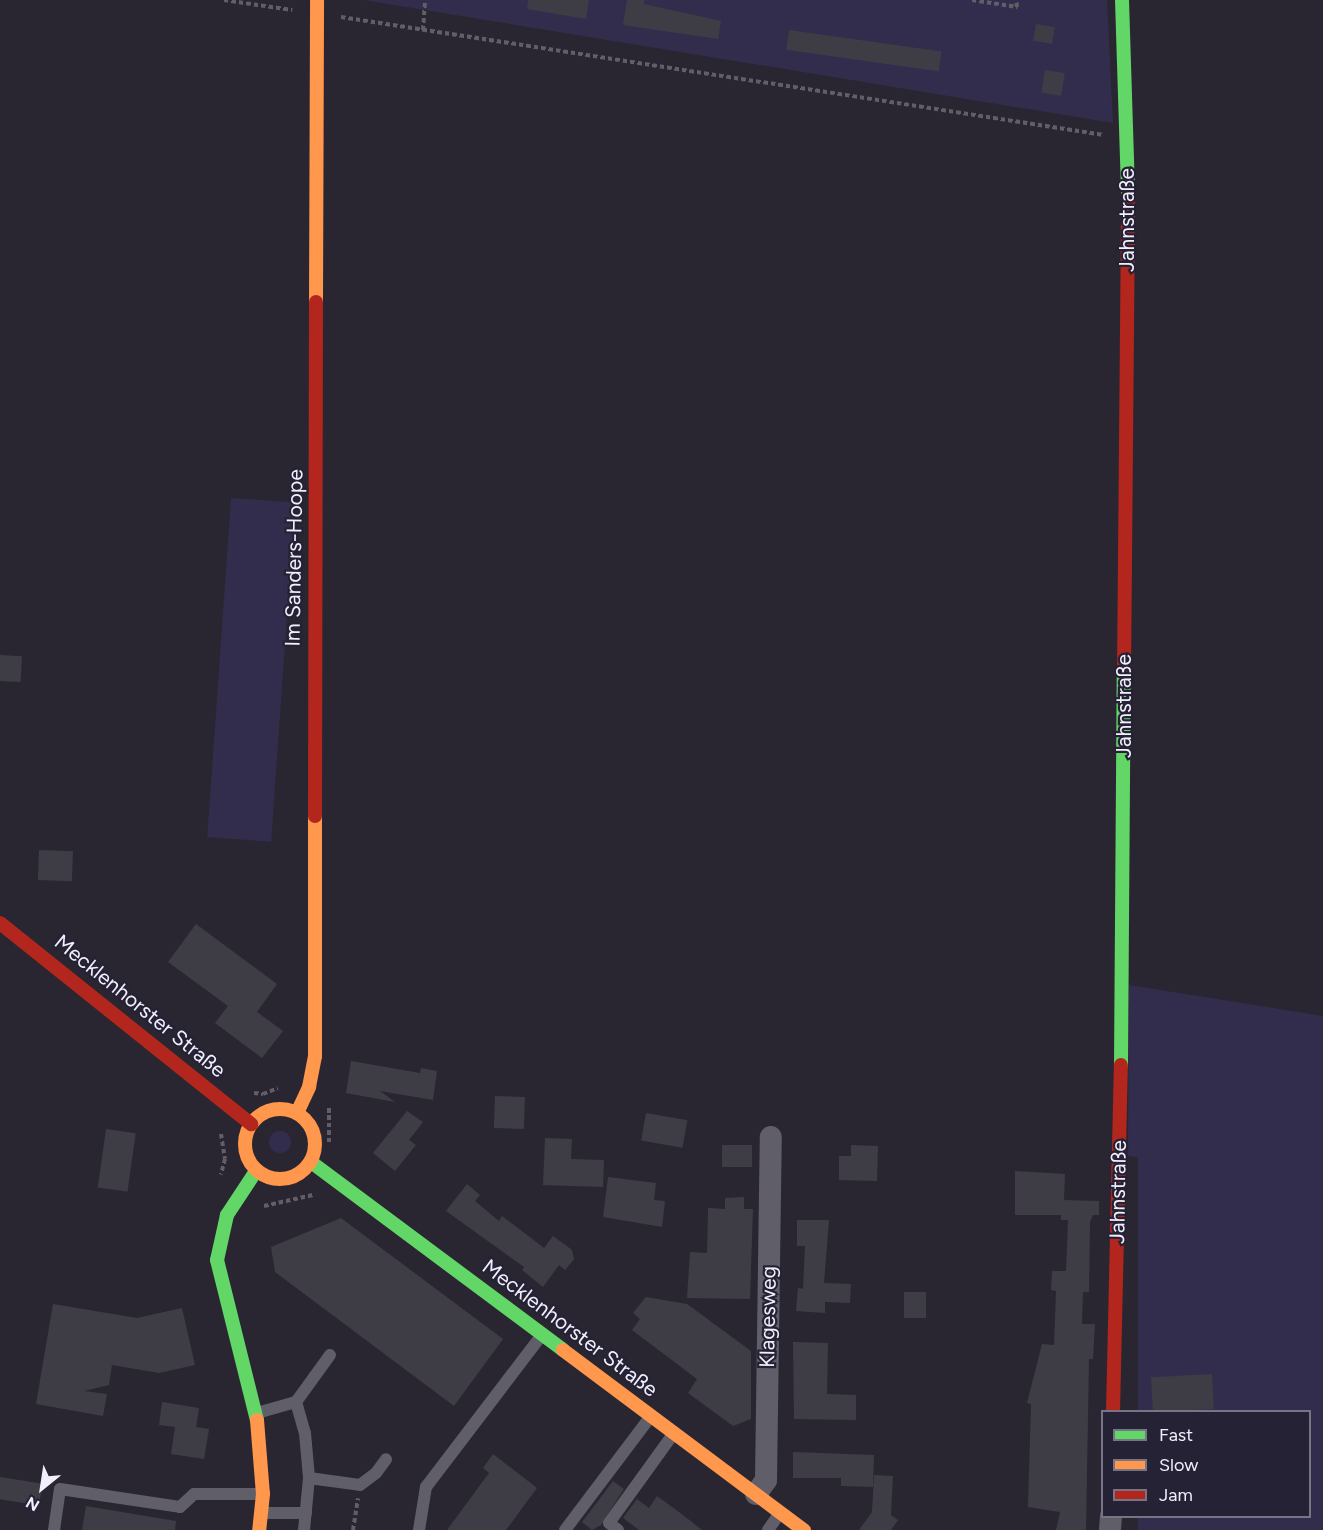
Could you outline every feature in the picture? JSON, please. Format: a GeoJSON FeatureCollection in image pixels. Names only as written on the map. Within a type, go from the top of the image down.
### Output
{"type":"FeatureCollection","features":[{"type":"Feature","properties":{"kind":"street","name":"Im Sanders-Hoope"},"geometry":{"type":"LineString","coordinates":[[297,1113],[309,1087],[315,1056],[317,0]]}},
{"type":"Feature","properties":{"kind":"street","name":"Jahnstraße"},"geometry":{"type":"LineString","coordinates":[[1113,1410],[1121,1079],[1128,139],[1122,0]]}},
{"type":"Feature","properties":{"kind":"street","name":"Mecklenhorster Straße"},"geometry":{"type":"LineString","coordinates":[[0,923],[251,1124]]}},
{"type":"Feature","properties":{"kind":"street"},"geometry":{"type":"LineString","coordinates":[[273,1110],[297,1113],[313,1132],[311,1162],[289,1178],[278,1180],[256,1171],[246,1154],[251,1124],[273,1110]]}},
{"type":"Feature","properties":{"kind":"street","name":"Klagesweg"},"geometry":{"type":"LineString","coordinates":[[756,1494],[766,1480],[771,1137]]}},
{"type":"Feature","properties":{"kind":"street","name":"Mecklenhorster Straße"},"geometry":{"type":"LineString","coordinates":[[311,1162],[544,1333],[804,1530]]}},
{"type":"Feature","properties":{"kind":"street"},"geometry":{"type":"LineString","coordinates":[[256,1171],[227,1215],[219,1238],[217,1260],[256,1414],[263,1494],[259,1530]]}},
{"type":"Feature","properties":{"kind":"lane"},"geometry":{"type":"LineString","coordinates":[[419,1530],[426,1487],[544,1333]]}},
{"type":"Feature","properties":{"kind":"lane"},"geometry":{"type":"LineString","coordinates":[[256,1414],[296,1402],[330,1355]]}},
{"type":"Feature","properties":{"kind":"lane"},"geometry":{"type":"LineString","coordinates":[[296,1402],[305,1433],[309,1478],[304,1530]]}},
{"type":"Feature","properties":{"kind":"lane"},"geometry":{"type":"LineString","coordinates":[[565,1530],[652,1415]]}},
{"type":"Feature","properties":{"kind":"lane"},"geometry":{"type":"LineString","coordinates":[[618,1530],[609,1523],[675,1432]]}},
{"type":"Feature","properties":{"kind":"lane"},"geometry":{"type":"LineString","coordinates":[[309,1478],[360,1485],[376,1473],[386,1459]]}},
{"type":"Feature","properties":{"kind":"lane"},"geometry":{"type":"LineString","coordinates":[[54,1530],[60,1489],[180,1507],[194,1494],[263,1494]]}},
{"type":"Feature","properties":{"kind":"lane"},"geometry":{"type":"LineString","coordinates":[[262,1512],[306,1514]]}},
{"type":"Feature","properties":{"kind":"lane"},"geometry":{"type":"LineString","coordinates":[[768,1530],[781,1512]]}},
{"type":"Feature","properties":{"kind":"path"},"geometry":{"type":"LineString","coordinates":[[425,0],[423,30],[1128,139]]}},
{"type":"Feature","properties":{"kind":"path"},"geometry":{"type":"LineString","coordinates":[[972,0],[1017,7],[1016,0]]}},
{"type":"Feature","properties":{"kind":"path"},"geometry":{"type":"LineString","coordinates":[[245,1088],[263,1094],[277,1089],[288,1077],[309,1087]]}},
{"type":"Feature","properties":{"kind":"path"},"geometry":{"type":"LineString","coordinates":[[217,1127],[225,1159],[220,1177]]}},
{"type":"Feature","properties":{"kind":"path"},"geometry":{"type":"LineString","coordinates":[[260,1208],[318,1193]]}},
{"type":"Feature","properties":{"kind":"path"},"geometry":{"type":"LineString","coordinates":[[352,1530],[360,1485]]}},
{"type":"Feature","properties":{"kind":"shaded area"},"geometry":{"type":"Polygon","coordinates":[[[364,0],[1107,0],[1113,123],[364,0]]]}},
{"type":"Feature","properties":{"kind":"shaded area"},"geometry":{"type":"Polygon","coordinates":[[[231,498],[295,502],[271,842],[207,837],[231,498]]]}},
{"type":"Feature","properties":{"kind":"shaded area"},"geometry":{"type":"Polygon","coordinates":[[[1129,985],[1323,1016],[1323,1530],[1138,1530],[1138,1518],[1311,1518],[1311,1410],[1138,1410],[1138,1157],[1128,1156],[1129,985]]]}},
{"type":"Feature","properties":{"kind":"shaded area"},"geometry":{"type":"Polygon","coordinates":[[[280,1131],[288,1134],[291,1142],[288,1150],[280,1153],[272,1150],[269,1142],[272,1134],[280,1131]]]}},
{"type":"Feature","properties":{"kind":"building"},"geometry":{"type":"Polygon","coordinates":[[[528,0],[589,0],[586,19],[527,9],[528,0]]]}},
{"type":"Feature","properties":{"kind":"building"},"geometry":{"type":"Polygon","coordinates":[[[627,0],[644,0],[644,4],[721,21],[718,39],[623,25],[627,0]]]}},
{"type":"Feature","properties":{"kind":"building"},"geometry":{"type":"Polygon","coordinates":[[[1036,24],[1055,27],[1052,44],[1033,41],[1036,24]]]}},
{"type":"Feature","properties":{"kind":"building"},"geometry":{"type":"Polygon","coordinates":[[[789,30],[942,51],[939,71],[786,50],[789,30]]]}},
{"type":"Feature","properties":{"kind":"building"},"geometry":{"type":"Polygon","coordinates":[[[1045,70],[1065,73],[1061,96],[1041,93],[1045,70]]]}},
{"type":"Feature","properties":{"kind":"building"},"geometry":{"type":"Polygon","coordinates":[[[0,655],[22,656],[21,682],[0,681],[0,655]]]}},
{"type":"Feature","properties":{"kind":"building"},"geometry":{"type":"Polygon","coordinates":[[[39,850],[73,851],[72,881],[38,880],[39,850]]]}},
{"type":"Feature","properties":{"kind":"building"},"geometry":{"type":"Polygon","coordinates":[[[196,924],[277,984],[257,1012],[283,1031],[262,1058],[215,1023],[228,1006],[168,962],[196,924]]]}},
{"type":"Feature","properties":{"kind":"building"},"geometry":{"type":"Polygon","coordinates":[[[351,1061],[420,1073],[421,1068],[437,1071],[433,1100],[380,1091],[395,1102],[346,1093],[351,1061]]]}},
{"type":"Feature","properties":{"kind":"building"},"geometry":{"type":"Polygon","coordinates":[[[495,1096],[525,1097],[524,1129],[494,1128],[495,1096]]]}},
{"type":"Feature","properties":{"kind":"building"},"geometry":{"type":"Polygon","coordinates":[[[407,1111],[423,1122],[409,1140],[416,1145],[395,1171],[373,1153],[407,1111]]]}},
{"type":"Feature","properties":{"kind":"building"},"geometry":{"type":"Polygon","coordinates":[[[646,1113],[687,1120],[682,1148],[641,1141],[646,1113]]]}},
{"type":"Feature","properties":{"kind":"building"},"geometry":{"type":"Polygon","coordinates":[[[106,1129],[136,1133],[127,1192],[98,1187],[106,1129]]]}},
{"type":"Feature","properties":{"kind":"building"},"geometry":{"type":"Polygon","coordinates":[[[545,1138],[572,1139],[571,1159],[604,1160],[603,1187],[543,1185],[545,1138]]]}},
{"type":"Feature","properties":{"kind":"building"},"geometry":{"type":"Polygon","coordinates":[[[722,1145],[752,1145],[752,1167],[722,1167],[722,1145]]]}},
{"type":"Feature","properties":{"kind":"building"},"geometry":{"type":"Polygon","coordinates":[[[851,1145],[878,1146],[877,1181],[839,1180],[839,1156],[851,1156],[851,1145]]]}},
{"type":"Feature","properties":{"kind":"building"},"geometry":{"type":"Polygon","coordinates":[[[1015,1171],[1065,1174],[1064,1200],[1099,1201],[1099,1215],[1093,1215],[1090,1222],[1089,1292],[1083,1292],[1082,1324],[1095,1324],[1093,1359],[1089,1359],[1086,1530],[1056,1530],[1060,1512],[1028,1507],[1031,1404],[1027,1403],[1042,1344],[1054,1345],[1056,1291],[1051,1290],[1052,1271],[1066,1271],[1068,1220],[1061,1220],[1061,1215],[1015,1215],[1015,1171]]]}},
{"type":"Feature","properties":{"kind":"building"},"geometry":{"type":"Polygon","coordinates":[[[608,1177],[656,1183],[654,1200],[665,1201],[662,1227],[603,1217],[608,1177]]]}},
{"type":"Feature","properties":{"kind":"building"},"geometry":{"type":"Polygon","coordinates":[[[467,1184],[480,1195],[475,1201],[499,1221],[502,1216],[544,1248],[553,1236],[572,1250],[574,1259],[565,1270],[559,1265],[543,1287],[522,1270],[524,1267],[446,1211],[467,1184]]]}},
{"type":"Feature","properties":{"kind":"building"},"geometry":{"type":"Polygon","coordinates":[[[744,1197],[744,1209],[753,1209],[750,1299],[687,1298],[690,1252],[707,1253],[708,1208],[725,1209],[725,1198],[744,1197]]]}},
{"type":"Feature","properties":{"kind":"building"},"geometry":{"type":"Polygon","coordinates":[[[341,1218],[503,1339],[454,1406],[275,1272],[271,1247],[341,1218]]]}},
{"type":"Feature","properties":{"kind":"building"},"geometry":{"type":"Polygon","coordinates":[[[797,1220],[829,1220],[824,1283],[851,1284],[850,1303],[825,1302],[825,1313],[796,1311],[798,1288],[803,1289],[805,1246],[797,1246],[797,1220]]]}},
{"type":"Feature","properties":{"kind":"building"},"geometry":{"type":"Polygon","coordinates":[[[904,1292],[926,1292],[926,1318],[904,1318],[904,1292]]]}},
{"type":"Feature","properties":{"kind":"building"},"geometry":{"type":"Polygon","coordinates":[[[646,1297],[687,1304],[751,1351],[751,1419],[733,1426],[688,1393],[697,1379],[632,1330],[640,1319],[633,1313],[646,1297]]]}},
{"type":"Feature","properties":{"kind":"building"},"geometry":{"type":"Polygon","coordinates":[[[53,1304],[137,1318],[182,1308],[195,1365],[159,1373],[112,1365],[109,1385],[84,1391],[107,1394],[103,1416],[36,1404],[53,1304]]]}},
{"type":"Feature","properties":{"kind":"building"},"geometry":{"type":"Polygon","coordinates":[[[793,1342],[828,1343],[827,1394],[856,1395],[856,1420],[794,1419],[793,1342]]]}},
{"type":"Feature","properties":{"kind":"building"},"geometry":{"type":"Polygon","coordinates":[[[1212,1374],[1214,1409],[1153,1410],[1151,1377],[1212,1374]]]}},
{"type":"Feature","properties":{"kind":"building"},"geometry":{"type":"Polygon","coordinates":[[[162,1402],[199,1408],[196,1427],[209,1429],[204,1459],[171,1454],[175,1427],[159,1425],[162,1402]]]}},
{"type":"Feature","properties":{"kind":"building"},"geometry":{"type":"Polygon","coordinates":[[[793,1452],[874,1455],[873,1487],[841,1486],[841,1478],[793,1478],[793,1452]]]}},
{"type":"Feature","properties":{"kind":"building"},"geometry":{"type":"Polygon","coordinates":[[[493,1454],[537,1488],[506,1530],[447,1530],[489,1473],[483,1468],[493,1454]]]}},
{"type":"Feature","properties":{"kind":"building"},"geometry":{"type":"Polygon","coordinates":[[[874,1475],[893,1476],[891,1515],[898,1520],[891,1530],[859,1530],[872,1512],[874,1475]]]}},
{"type":"Feature","properties":{"kind":"building"},"geometry":{"type":"Polygon","coordinates":[[[0,1477],[42,1484],[39,1505],[0,1499],[0,1477]]]}},
{"type":"Feature","properties":{"kind":"building"},"geometry":{"type":"Polygon","coordinates":[[[613,1481],[624,1489],[601,1525],[592,1530],[582,1522],[613,1481]]]}},
{"type":"Feature","properties":{"kind":"building"},"geometry":{"type":"Polygon","coordinates":[[[657,1496],[702,1530],[639,1530],[623,1518],[637,1499],[649,1508],[657,1496]]]}},
{"type":"Feature","properties":{"kind":"building"},"geometry":{"type":"Polygon","coordinates":[[[86,1506],[176,1521],[175,1530],[82,1530],[86,1506]]]}},
{"type":"Feature","properties":{"kind":"traffic: fast"},"geometry":{"type":"LineString","coordinates":[[1122,0],[1128,195]]}},
{"type":"Feature","properties":{"kind":"traffic: fast"},"geometry":{"type":"LineString","coordinates":[[1121,1065],[1124,673]]}},
{"type":"Feature","properties":{"kind":"traffic: fast"},"geometry":{"type":"LineString","coordinates":[[311,1162],[563,1350]]}},
{"type":"Feature","properties":{"kind":"traffic: fast"},"geometry":{"type":"LineString","coordinates":[[256,1171],[227,1215],[217,1260],[257,1420]]}},
{"type":"Feature","properties":{"kind":"traffic: slow"},"geometry":{"type":"LineString","coordinates":[[316,302],[317,0]]}},
{"type":"Feature","properties":{"kind":"traffic: slow"},"geometry":{"type":"LineString","coordinates":[[297,1113],[309,1087],[315,1056],[315,816]]}},
{"type":"Feature","properties":{"kind":"traffic: slow"},"geometry":{"type":"LineString","coordinates":[[280,1109],[293,1112],[305,1119],[312,1131],[315,1144],[312,1157],[305,1169],[293,1176],[280,1179],[267,1176],[255,1169],[248,1157],[245,1144],[248,1131],[255,1119],[267,1112],[280,1109]]}},
{"type":"Feature","properties":{"kind":"traffic: slow"},"geometry":{"type":"LineString","coordinates":[[563,1350],[804,1530]]}},
{"type":"Feature","properties":{"kind":"traffic: slow"},"geometry":{"type":"LineString","coordinates":[[257,1420],[263,1494],[259,1530]]}},
{"type":"Feature","properties":{"kind":"traffic: jam"},"geometry":{"type":"LineString","coordinates":[[1124,673],[1128,195]]}},
{"type":"Feature","properties":{"kind":"traffic: jam"},"geometry":{"type":"LineString","coordinates":[[315,816],[316,302]]}},
{"type":"Feature","properties":{"kind":"traffic: jam"},"geometry":{"type":"LineString","coordinates":[[0,923],[251,1124]]}},
{"type":"Feature","properties":{"kind":"traffic: jam"},"geometry":{"type":"LineString","coordinates":[[1113,1410],[1121,1065]]}}]}
